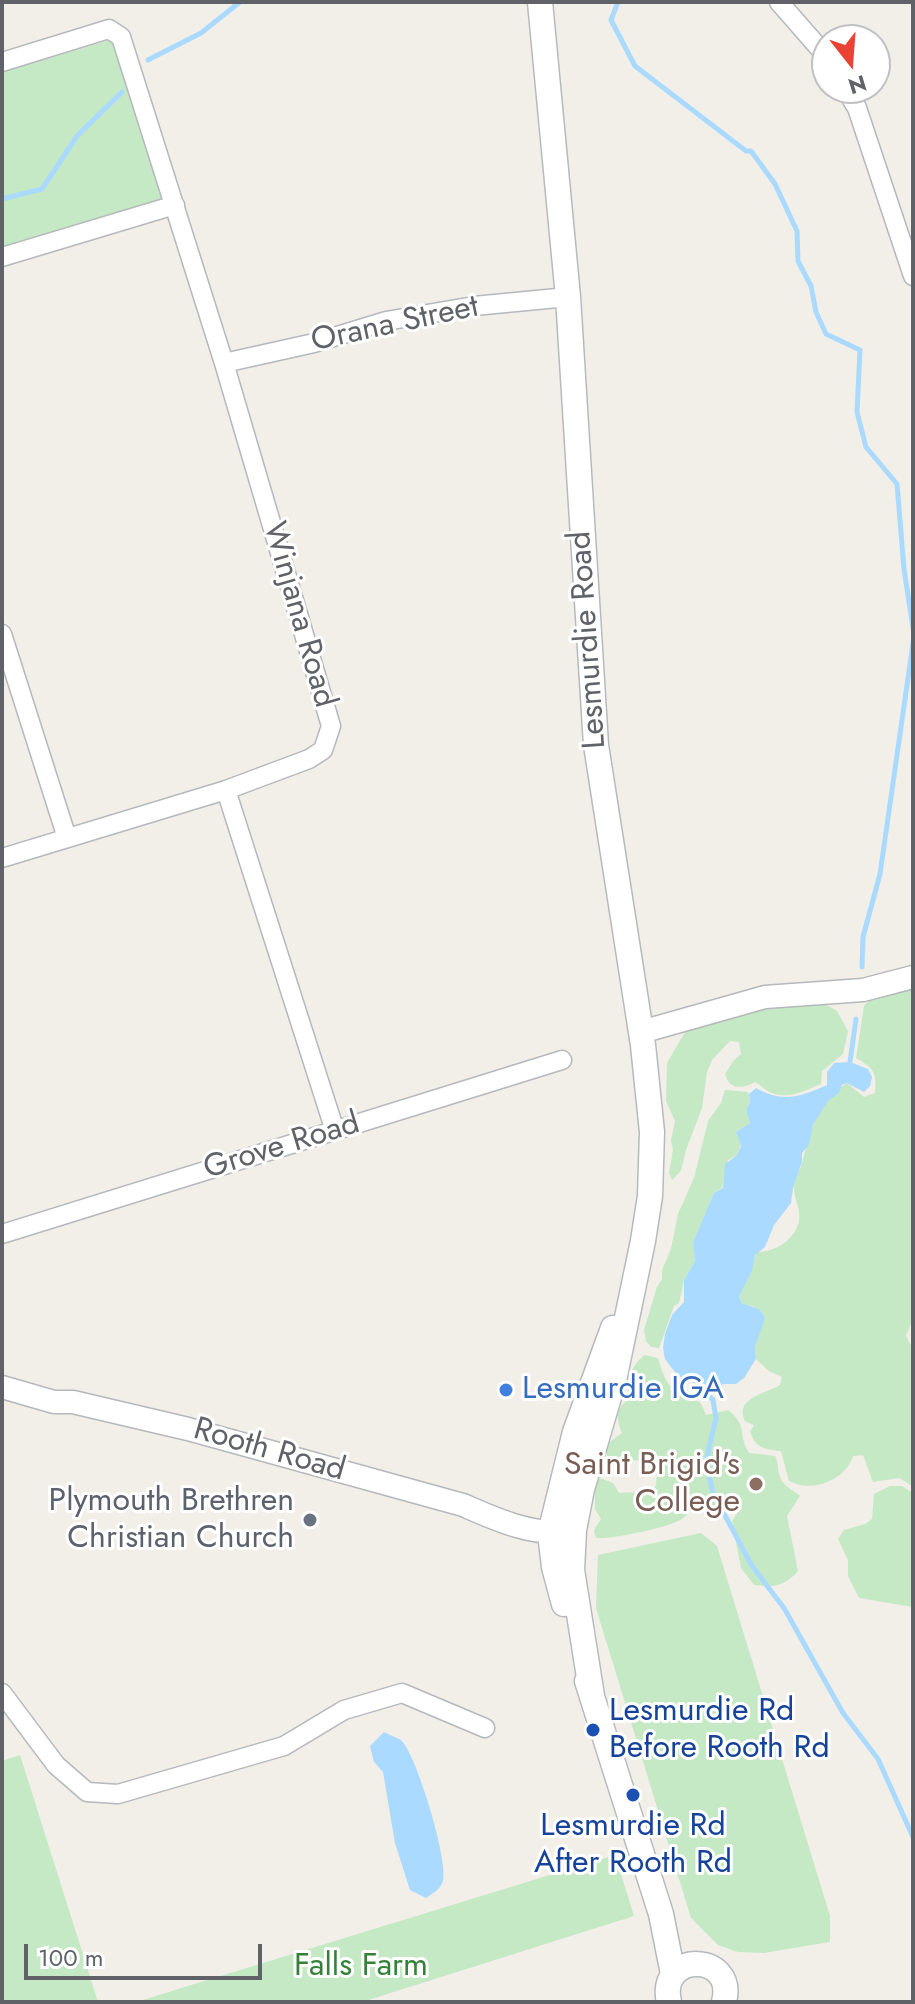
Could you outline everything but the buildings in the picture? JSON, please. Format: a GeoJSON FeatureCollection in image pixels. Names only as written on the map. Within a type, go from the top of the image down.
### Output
{"type":"FeatureCollection","features":[{"type":"Feature","properties":{"kind":"main road","name":"Lesmurdie Road"},"geometry":{"type":"LineString","coordinates":[[540,2],[568,297],[596,745],[641,1032],[652,1132],[650,1196],[635,1274],[575,1432],[559,1526],[572,1570],[592,1696],[661,1914],[673,1974],[668,1990],[669,2002]]}},
{"type":"Feature","properties":{"kind":"main road","name":"Lesmurdie Road"},"geometry":{"type":"LineString","coordinates":[[661,1914],[699,1963],[719,1974],[725,1988],[724,2002]]}},
{"type":"Feature","properties":{"kind":"main road"},"geometry":{"type":"LineString","coordinates":[[673,1974],[689,1964],[699,1963]]}},
{"type":"Feature","properties":{"kind":"street"},"geometry":{"type":"LineString","coordinates":[[779,2],[811,39]]}},
{"type":"Feature","properties":{"kind":"street","name":"Winjana Road"},"geometry":{"type":"LineString","coordinates":[[2,62],[109,29],[121,37],[224,363],[331,726],[323,750],[309,759],[226,790],[2,858]]}},
{"type":"Feature","properties":{"kind":"street"},"geometry":{"type":"LineString","coordinates":[[855,104],[913,276]]}},
{"type":"Feature","properties":{"kind":"street"},"geometry":{"type":"LineString","coordinates":[[2,257],[175,205]]}},
{"type":"Feature","properties":{"kind":"street","name":"Orana Street"},"geometry":{"type":"LineString","coordinates":[[224,363],[314,343],[386,321],[474,306],[568,297]]}},
{"type":"Feature","properties":{"kind":"street"},"geometry":{"type":"LineString","coordinates":[[2,634],[67,838]]}},
{"type":"Feature","properties":{"kind":"street"},"geometry":{"type":"LineString","coordinates":[[226,790],[335,1131]]}},
{"type":"Feature","properties":{"kind":"street"},"geometry":{"type":"LineString","coordinates":[[641,1032],[765,997],[863,990],[913,977]]}},
{"type":"Feature","properties":{"kind":"street","name":"Grove Road"},"geometry":{"type":"LineString","coordinates":[[2,1234],[562,1060]]}},
{"type":"Feature","properties":{"kind":"street","name":"Rooth Road"},"geometry":{"type":"LineString","coordinates":[[2,1374],[54,1389],[73,1402]]}},
{"type":"Feature","properties":{"kind":"street","name":"Rooth Road"},"geometry":{"type":"LineString","coordinates":[[2,1387],[54,1402],[73,1402],[188,1429],[463,1505],[559,1526]]}},
{"type":"Feature","properties":{"kind":"street"},"geometry":{"type":"LineString","coordinates":[[2,1693],[56,1765],[87,1792],[118,1794],[284,1746],[344,1710],[402,1693],[485,1728]]}},
{"type":"Feature","properties":{"kind":"green space"},"geometry":{"type":"Polygon","coordinates":[[[121,37],[175,205],[2,257],[2,72],[121,37]]]}},
{"type":"Feature","properties":{"kind":"green space"},"geometry":{"type":"Polygon","coordinates":[[[913,975],[913,1319],[906,1336],[913,1349],[913,1487],[900,1478],[873,1482],[863,1455],[853,1456],[849,1465],[835,1478],[807,1486],[789,1481],[781,1451],[758,1445],[750,1432],[754,1425],[745,1421],[743,1413],[747,1402],[780,1385],[782,1377],[769,1371],[756,1359],[755,1347],[762,1325],[755,1307],[742,1303],[739,1297],[752,1271],[757,1252],[783,1244],[797,1228],[799,1213],[794,1185],[813,1126],[824,1106],[847,1083],[864,1097],[875,1093],[873,1072],[856,1058],[864,1006],[872,997],[913,975]]]}},
{"type":"Feature","properties":{"kind":"green space"},"geometry":{"type":"Polygon","coordinates":[[[816,999],[837,1011],[848,1031],[843,1054],[822,1071],[821,1084],[787,1095],[773,1093],[755,1082],[741,1087],[733,1085],[725,1074],[741,1054],[739,1042],[730,1041],[712,1060],[707,1072],[702,1108],[681,1171],[672,1180],[669,1173],[675,1121],[666,1101],[667,1063],[688,1027],[730,1012],[816,999]]]}},
{"type":"Feature","properties":{"kind":"green space"},"geometry":{"type":"Polygon","coordinates":[[[725,1090],[748,1092],[750,1100],[746,1110],[750,1123],[736,1132],[741,1144],[737,1155],[728,1160],[722,1188],[714,1193],[693,1242],[695,1261],[684,1280],[679,1303],[674,1306],[659,1348],[651,1347],[644,1330],[671,1249],[678,1214],[694,1178],[708,1121],[721,1103],[725,1090]]]}},
{"type":"Feature","properties":{"kind":"green space"},"geometry":{"type":"Polygon","coordinates":[[[644,1355],[658,1358],[672,1388],[701,1403],[706,1415],[728,1410],[741,1426],[749,1453],[775,1456],[781,1480],[800,1496],[787,1516],[798,1571],[788,1580],[773,1586],[754,1585],[741,1568],[732,1521],[741,1508],[712,1516],[695,1505],[682,1519],[666,1526],[596,1538],[594,1530],[601,1519],[595,1509],[595,1482],[600,1478],[613,1483],[619,1493],[648,1492],[656,1485],[655,1467],[650,1464],[631,1460],[617,1467],[606,1463],[607,1444],[622,1433],[618,1414],[630,1399],[630,1375],[644,1355]]]}},
{"type":"Feature","properties":{"kind":"green space"},"geometry":{"type":"Polygon","coordinates":[[[890,1486],[902,1486],[913,1493],[913,1607],[859,1598],[848,1576],[848,1560],[838,1539],[844,1530],[872,1519],[874,1494],[890,1486]]]}},
{"type":"Feature","properties":{"kind":"green space"},"geometry":{"type":"Polygon","coordinates":[[[701,1533],[717,1546],[830,1916],[830,1942],[764,1953],[738,1952],[718,1945],[691,1918],[596,1608],[598,1555],[701,1533]]]}},
{"type":"Feature","properties":{"kind":"green space"},"geometry":{"type":"Polygon","coordinates":[[[20,1755],[98,2002],[2,2002],[2,1761],[20,1755]]]}},
{"type":"Feature","properties":{"kind":"green space","name":"Falls Farm"},"geometry":{"type":"Polygon","coordinates":[[[615,1855],[634,1916],[362,2002],[136,2002],[615,1855]]]}},
{"type":"Feature","properties":{"kind":"water"},"geometry":{"type":"Polygon","coordinates":[[[850,1062],[868,1069],[872,1077],[870,1086],[864,1092],[847,1083],[842,1085],[813,1125],[809,1145],[802,1153],[791,1203],[774,1225],[765,1247],[755,1255],[752,1271],[739,1297],[742,1303],[759,1309],[765,1318],[755,1347],[756,1359],[744,1378],[736,1384],[707,1389],[678,1376],[665,1359],[665,1334],[672,1315],[684,1302],[684,1280],[695,1261],[693,1242],[714,1193],[723,1188],[725,1164],[737,1155],[741,1146],[736,1132],[750,1123],[746,1110],[749,1094],[756,1088],[783,1097],[809,1093],[827,1085],[827,1072],[834,1063],[850,1062]]]}},
{"type":"Feature","properties":{"kind":"water"},"geometry":{"type":"Polygon","coordinates":[[[384,1732],[401,1740],[407,1749],[436,1831],[444,1870],[443,1881],[439,1889],[426,1898],[410,1890],[395,1843],[383,1772],[374,1762],[370,1746],[384,1732]]]}},
{"type":"Feature","properties":{"kind":"waterway"},"geometry":{"type":"LineString","coordinates":[[148,60],[201,33],[240,2]]}},
{"type":"Feature","properties":{"kind":"waterway"},"geometry":{"type":"LineString","coordinates":[[618,2],[611,20],[635,66],[746,151],[751,151],[775,184],[797,231],[798,261],[811,286],[816,312],[826,334],[860,350],[857,412],[866,447],[897,484],[904,569],[913,628]]}},
{"type":"Feature","properties":{"kind":"waterway"},"geometry":{"type":"LineString","coordinates":[[2,199],[42,189],[77,136],[122,92]]}},
{"type":"Feature","properties":{"kind":"waterway"},"geometry":{"type":"LineString","coordinates":[[862,967],[863,937],[880,874],[913,643]]}},
{"type":"Feature","properties":{"kind":"waterway"},"geometry":{"type":"LineString","coordinates":[[850,1062],[856,1019]]}},
{"type":"Feature","properties":{"kind":"waterway"},"geometry":{"type":"LineString","coordinates":[[702,1388],[713,1400],[716,1418],[706,1461],[713,1493],[752,1566],[784,1608],[843,1713],[878,1759],[913,1837]]}},
{"type":"Feature","properties":{"kind":"place","name":"Lesmurdie IGA"},"geometry":{"type":"Point","coordinates":[506,1390]}},
{"type":"Feature","properties":{"kind":"place","name":"Saint Brigid's College"},"geometry":{"type":"Point","coordinates":[756,1484]}},
{"type":"Feature","properties":{"kind":"place","name":"Plymouth Brethren Christian Church"},"geometry":{"type":"Point","coordinates":[310,1520]}},
{"type":"Feature","properties":{"kind":"place","name":"Lesmurdie Rd Before Rooth Rd"},"geometry":{"type":"Point","coordinates":[593,1730]}},
{"type":"Feature","properties":{"kind":"place","name":"Lesmurdie Rd After Rooth Rd"},"geometry":{"type":"Point","coordinates":[633,1795]}}]}
